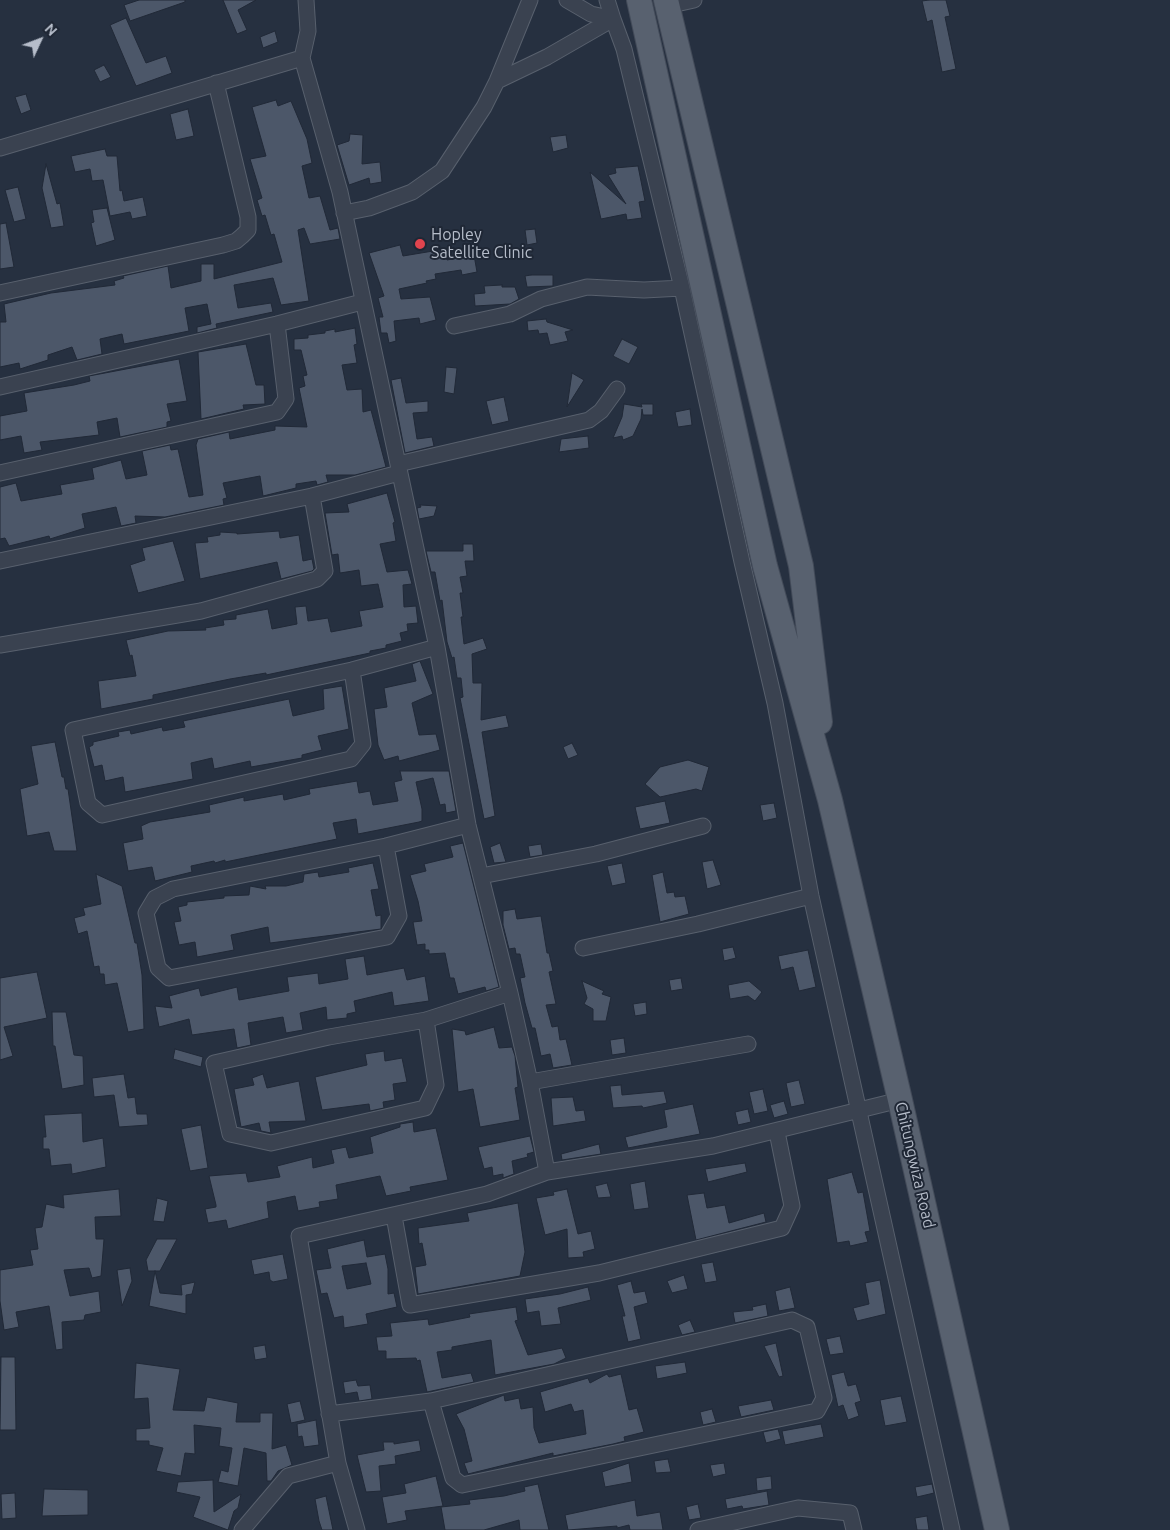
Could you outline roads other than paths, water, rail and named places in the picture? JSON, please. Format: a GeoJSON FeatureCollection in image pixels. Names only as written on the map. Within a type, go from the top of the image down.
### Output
{"type":"FeatureCollection","features":[{"type":"Feature","properties":{"kind":"main road"},"geometry":{"type":"LineString","coordinates":[[639,0],[765,566],[830,800]]}},
{"type":"Feature","properties":{"kind":"main road"},"geometry":{"type":"LineString","coordinates":[[667,3],[801,566],[830,800]]}},
{"type":"Feature","properties":{"kind":"main road","name":"Chitungwiza Road"},"geometry":{"type":"LineString","coordinates":[[830,800],[997,1530]]}},
{"type":"Feature","properties":{"kind":"street"},"geometry":{"type":"LineString","coordinates":[[306,0],[308,31],[302,58],[344,213],[437,647],[468,824],[530,1082],[546,1172]]}},
{"type":"Feature","properties":{"kind":"street"},"geometry":{"type":"LineString","coordinates":[[344,213],[369,208],[412,192],[442,171],[498,81],[530,0]]}},
{"type":"Feature","properties":{"kind":"street"},"geometry":{"type":"LineString","coordinates":[[568,0],[591,14],[613,20]]}},
{"type":"Feature","properties":{"kind":"street"},"geometry":{"type":"LineString","coordinates":[[608,0],[624,49],[682,288],[775,703],[812,896],[952,1530]]}},
{"type":"Feature","properties":{"kind":"street"},"geometry":{"type":"LineString","coordinates":[[667,3],[694,0]]}},
{"type":"Feature","properties":{"kind":"street"},"geometry":{"type":"LineString","coordinates":[[498,81],[547,57],[613,20]]}},
{"type":"Feature","properties":{"kind":"street"},"geometry":{"type":"LineString","coordinates":[[0,148],[302,58]]}},
{"type":"Feature","properties":{"kind":"street"},"geometry":{"type":"LineString","coordinates":[[0,293],[223,245],[236,241],[242,236],[248,230],[248,217],[216,83]]}},
{"type":"Feature","properties":{"kind":"street"},"geometry":{"type":"LineString","coordinates":[[454,326],[510,314],[541,299],[587,287],[644,290],[682,288]]}},
{"type":"Feature","properties":{"kind":"street"},"geometry":{"type":"LineString","coordinates":[[0,387],[277,324],[362,302]]}},
{"type":"Feature","properties":{"kind":"street"},"geometry":{"type":"LineString","coordinates":[[0,472],[277,412],[286,399],[277,324]]}},
{"type":"Feature","properties":{"kind":"street"},"geometry":{"type":"LineString","coordinates":[[0,561],[312,496],[399,469],[589,420],[602,411],[617,390]]}},
{"type":"Feature","properties":{"kind":"street"},"geometry":{"type":"LineString","coordinates":[[0,645],[201,611],[317,579],[325,571],[312,496]]}},
{"type":"Feature","properties":{"kind":"street"},"geometry":{"type":"LineString","coordinates":[[352,670],[363,744],[351,759],[102,814],[88,803],[73,730],[352,670],[437,647]]}},
{"type":"Feature","properties":{"kind":"street"},"geometry":{"type":"LineString","coordinates":[[386,846],[399,916],[387,936],[169,978],[158,968],[146,913],[154,898],[173,889],[386,846],[468,824]]}},
{"type":"Feature","properties":{"kind":"street"},"geometry":{"type":"LineString","coordinates":[[481,876],[596,854],[703,826]]}},
{"type":"Feature","properties":{"kind":"street"},"geometry":{"type":"LineString","coordinates":[[582,948],[698,924],[812,896]]}},
{"type":"Feature","properties":{"kind":"street"},"geometry":{"type":"LineString","coordinates":[[426,1020],[436,1085],[425,1108],[271,1143],[230,1134],[214,1062],[329,1037],[426,1020],[510,993]]}},
{"type":"Feature","properties":{"kind":"street"},"geometry":{"type":"LineString","coordinates":[[530,1082],[748,1044]]}},
{"type":"Feature","properties":{"kind":"street"},"geometry":{"type":"LineString","coordinates":[[357,1530],[338,1463],[299,1236],[487,1194],[546,1172],[713,1146],[777,1132],[900,1100]]}},
{"type":"Feature","properties":{"kind":"street"},"geometry":{"type":"LineString","coordinates":[[394,1216],[410,1305],[598,1273],[782,1228],[792,1206],[777,1132]]}},
{"type":"Feature","properties":{"kind":"street"},"geometry":{"type":"LineString","coordinates":[[329,1414],[430,1401],[792,1320],[806,1327],[824,1398],[817,1411],[462,1485],[453,1478],[430,1401]]}},
{"type":"Feature","properties":{"kind":"street"},"geometry":{"type":"LineString","coordinates":[[242,1530],[288,1476],[338,1463]]}},
{"type":"Feature","properties":{"kind":"street"},"geometry":{"type":"LineString","coordinates":[[698,1530],[798,1508],[850,1513],[854,1530]]}},
{"type":"Feature","properties":{"kind":"place","name":"Hopley Satellite Clinic"},"geometry":{"type":"Point","coordinates":[420,244]}}]}
